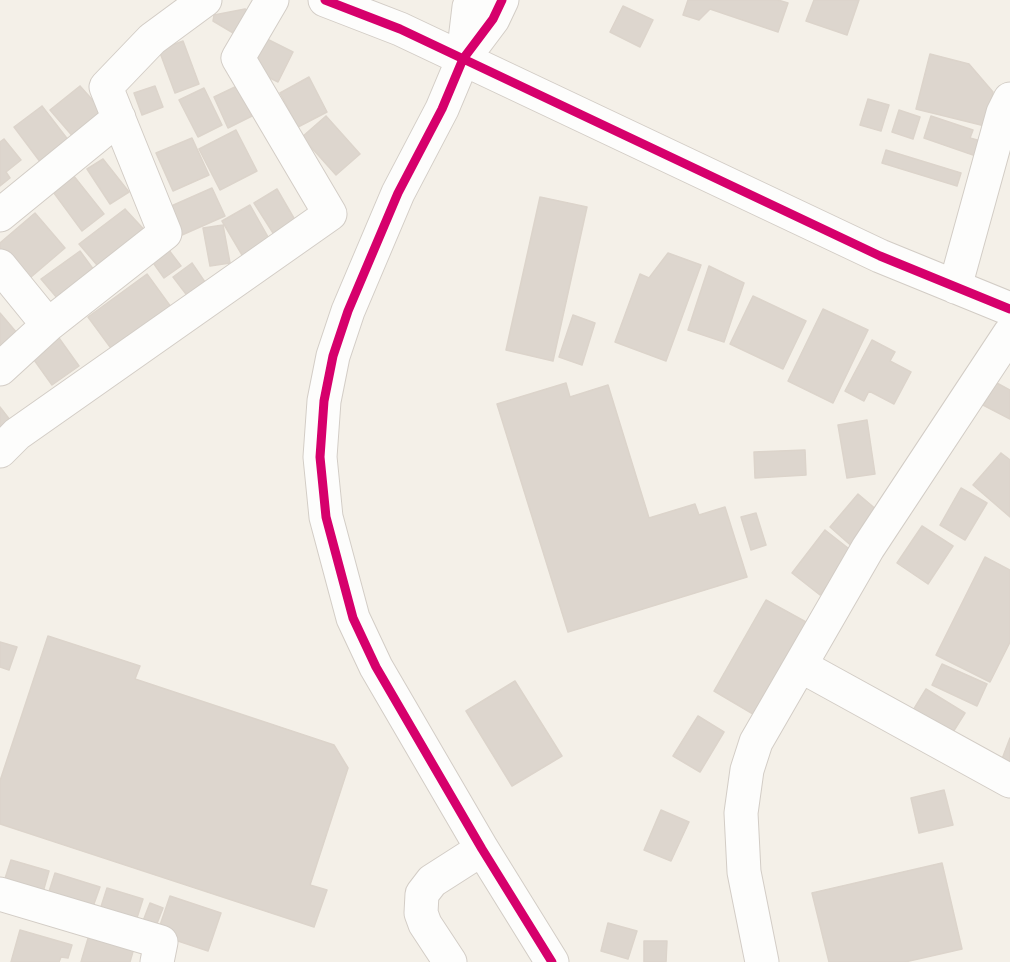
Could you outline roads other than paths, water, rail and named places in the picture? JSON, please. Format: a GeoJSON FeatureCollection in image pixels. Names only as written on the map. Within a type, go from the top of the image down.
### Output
{"type":"FeatureCollection","features":[{"type":"Feature","properties":{"kind":"street"},"geometry":{"type":"LineString","coordinates":[[0,369],[48,325],[165,232],[106,87],[152,39],[205,0]]}},
{"type":"Feature","properties":{"kind":"street"},"geometry":{"type":"LineString","coordinates":[[0,451],[26,427],[330,214],[238,57],[272,0]]}},
{"type":"Feature","properties":{"kind":"street"},"geometry":{"type":"LineString","coordinates":[[326,0],[400,29],[859,246],[1010,309]]}},
{"type":"Feature","properties":{"kind":"street"},"geometry":{"type":"LineString","coordinates":[[463,59],[469,7],[472,0]]}},
{"type":"Feature","properties":{"kind":"street"},"geometry":{"type":"LineString","coordinates":[[502,0],[493,19],[463,59],[442,109],[394,202],[348,311],[333,356],[324,401],[320,457],[326,517],[352,618],[376,667],[482,849],[552,962]]}},
{"type":"Feature","properties":{"kind":"street"},"geometry":{"type":"LineString","coordinates":[[956,287],[1003,113],[1010,99]]}},
{"type":"Feature","properties":{"kind":"street"},"geometry":{"type":"LineString","coordinates":[[0,215],[119,118]]}},
{"type":"Feature","properties":{"kind":"street"},"geometry":{"type":"LineString","coordinates":[[0,266],[48,325]]}},
{"type":"Feature","properties":{"kind":"street"},"geometry":{"type":"LineString","coordinates":[[762,962],[744,872],[741,813],[756,742],[868,548],[1010,333]]}},
{"type":"Feature","properties":{"kind":"street"},"geometry":{"type":"LineString","coordinates":[[801,666],[1010,781]]}},
{"type":"Feature","properties":{"kind":"street"},"geometry":{"type":"LineString","coordinates":[[450,962],[424,924],[422,894],[432,881],[482,849]]}},
{"type":"Feature","properties":{"kind":"street"},"geometry":{"type":"LineString","coordinates":[[0,894],[161,942],[157,962]]}}]}
